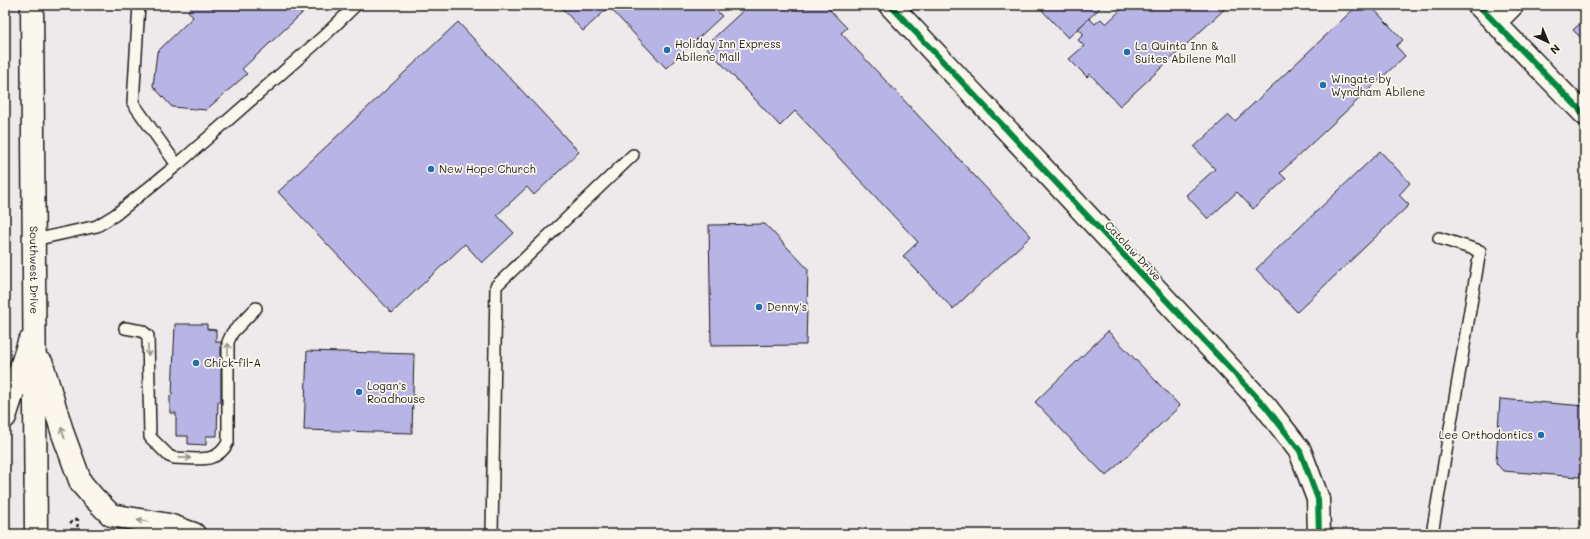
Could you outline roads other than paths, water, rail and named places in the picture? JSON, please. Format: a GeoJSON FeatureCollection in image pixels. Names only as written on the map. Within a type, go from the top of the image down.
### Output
{"type":"FeatureCollection","features":[{"type":"Feature","properties":{"kind":"main road","name":"Southwest Drive"},"geometry":{"type":"LineString","coordinates":[[32,5],[36,534]]}},
{"type":"Feature","properties":{"kind":"main road","name":"Catclaw Drive"},"geometry":{"type":"LineString","coordinates":[[890,5],[1266,407],[1300,451],[1318,499],[1319,534]]}},
{"type":"Feature","properties":{"kind":"main road"},"geometry":{"type":"LineString","coordinates":[[5,417],[35,333]]}},
{"type":"Feature","properties":{"kind":"main road"},"geometry":{"type":"LineString","coordinates":[[35,333],[63,434],[81,483],[111,516],[169,525],[194,534]]}},
{"type":"Feature","properties":{"kind":"street"},"geometry":{"type":"LineString","coordinates":[[1478,5],[1585,115]]}},
{"type":"Feature","properties":{"kind":"street"},"geometry":{"type":"LineString","coordinates":[[1495,24],[1513,5]]}},
{"type":"Feature","properties":{"kind":"lane"},"geometry":{"type":"LineString","coordinates":[[139,5],[133,103],[177,166]]}},
{"type":"Feature","properties":{"kind":"lane"},"geometry":{"type":"LineString","coordinates":[[34,240],[97,226],[115,215],[177,166],[324,36],[351,7]]}},
{"type":"Feature","properties":{"kind":"lane"},"geometry":{"type":"LineString","coordinates":[[492,534],[496,286],[633,155]]}},
{"type":"Feature","properties":{"kind":"lane"},"geometry":{"type":"LineString","coordinates":[[1432,534],[1480,251],[1439,238]]}},
{"type":"Feature","properties":{"kind":"lane"},"geometry":{"type":"LineString","coordinates":[[125,328],[142,331],[148,336],[150,437],[169,456],[209,459],[223,452],[228,442],[228,342],[232,333],[256,308]]}},
{"type":"Feature","properties":{"kind":"place","name":"Holiday Inn Express Abilene Mall"},"geometry":{"type":"Point","coordinates":[667,50]}},
{"type":"Feature","properties":{"kind":"place","name":"La Quinta Inn & Suites Abilene Mall"},"geometry":{"type":"Point","coordinates":[1127,52]}},
{"type":"Feature","properties":{"kind":"place","name":"Wingate by Wyndham Abilene"},"geometry":{"type":"Point","coordinates":[1323,85]}},
{"type":"Feature","properties":{"kind":"place","name":"New Hope Church"},"geometry":{"type":"Point","coordinates":[431,169]}},
{"type":"Feature","properties":{"kind":"place","name":"Denny's"},"geometry":{"type":"Point","coordinates":[759,307]}},
{"type":"Feature","properties":{"kind":"place","name":"Chick-fil-A"},"geometry":{"type":"Point","coordinates":[196,363]}},
{"type":"Feature","properties":{"kind":"place","name":"Logan's Roadhouse"},"geometry":{"type":"Point","coordinates":[359,392]}},
{"type":"Feature","properties":{"kind":"place","name":"Lee Orthodontics"},"geometry":{"type":"Point","coordinates":[1541,435]}}]}
